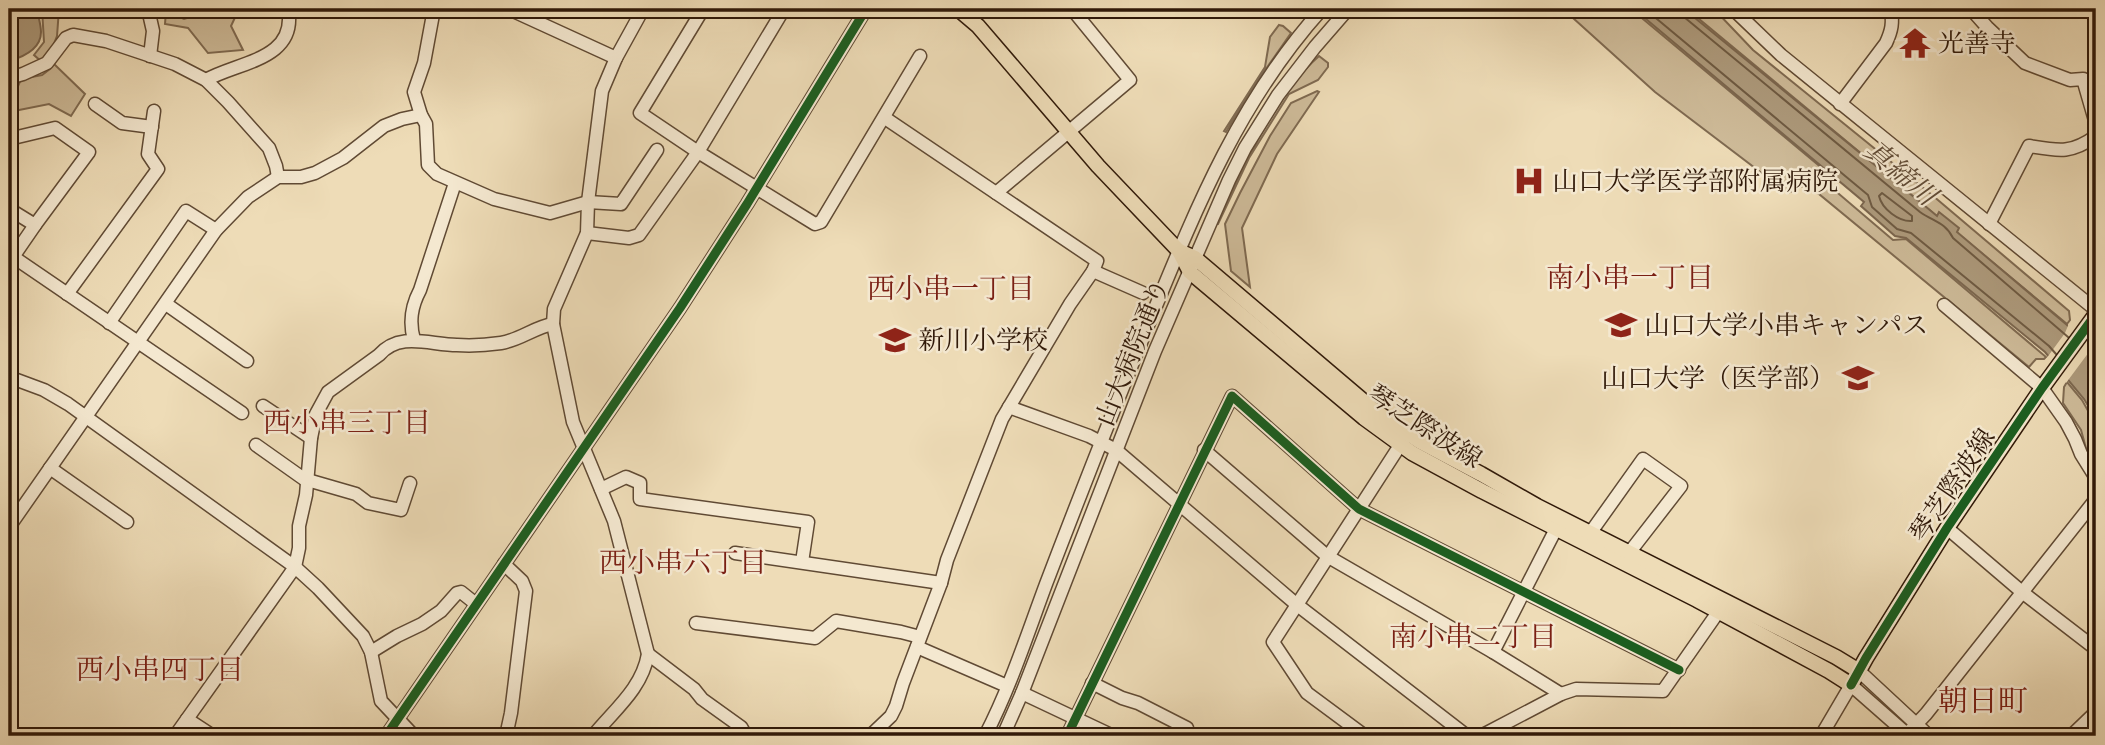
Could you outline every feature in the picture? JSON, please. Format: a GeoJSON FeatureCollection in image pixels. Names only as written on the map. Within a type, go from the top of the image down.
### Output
{"type":"FeatureCollection","features":[{"type":"Feature","properties":{"kind":"main road","name":"琴芝際波線"},"geometry":{"type":"LineString","coordinates":[[958,9],[985,33],[1068,131],[1192,265],[1364,418],[1404,439],[1430,463],[1558,523],[1722,607],[1836,657],[1859,671]]}},
{"type":"Feature","properties":{"kind":"main road","name":"琴芝際波線"},"geometry":{"type":"LineString","coordinates":[[1587,538],[1629,553],[1851,685],[1947,528],[2096,312]]}},
{"type":"Feature","properties":{"kind":"street"},"geometry":{"type":"LineString","coordinates":[[148,9],[153,31],[150,56]]}},
{"type":"Feature","properties":{"kind":"street"},"geometry":{"type":"LineString","coordinates":[[206,80],[258,59],[278,44],[288,31],[288,9]]}},
{"type":"Feature","properties":{"kind":"street"},"geometry":{"type":"LineString","coordinates":[[434,9],[424,63],[414,92],[426,124],[428,165],[437,174],[494,200],[550,212],[588,202],[621,204],[657,150]]}},
{"type":"Feature","properties":{"kind":"street"},"geometry":{"type":"LineString","coordinates":[[509,9],[617,58]]}},
{"type":"Feature","properties":{"kind":"street"},"geometry":{"type":"LineString","coordinates":[[593,736],[639,682],[648,654],[614,521],[573,422],[553,324],[554,309],[587,233],[588,202],[602,91],[643,9]]}},
{"type":"Feature","properties":{"kind":"street"},"geometry":{"type":"LineString","coordinates":[[702,9],[640,113],[815,224],[821,222],[920,56]]}},
{"type":"Feature","properties":{"kind":"street"},"geometry":{"type":"LineString","coordinates":[[587,233],[629,238],[639,235],[698,152],[784,9]]}},
{"type":"Feature","properties":{"kind":"street"},"geometry":{"type":"LineString","coordinates":[[386,736],[680,308],[866,9]]}},
{"type":"Feature","properties":{"kind":"street"},"geometry":{"type":"LineString","coordinates":[[996,193],[1129,80],[1072,9]]}},
{"type":"Feature","properties":{"kind":"street","name":"山大病院通り"},"geometry":{"type":"LineString","coordinates":[[985,736],[1007,686],[1100,442],[1220,159],[1244,116],[1278,65],[1322,9]]}},
{"type":"Feature","properties":{"kind":"street","name":"山大病院通り"},"geometry":{"type":"LineString","coordinates":[[1003,736],[1155,351],[1229,180],[1265,114],[1293,75],[1348,9]]}},
{"type":"Feature","properties":{"kind":"street"},"geometry":{"type":"LineString","coordinates":[[1733,9],[1746,14],[1781,55],[2096,312]]}},
{"type":"Feature","properties":{"kind":"street"},"geometry":{"type":"LineString","coordinates":[[1840,104],[1892,32],[1890,9]]}},
{"type":"Feature","properties":{"kind":"street"},"geometry":{"type":"LineString","coordinates":[[1971,9],[2025,63],[2070,80],[2083,79],[2096,124]]}},
{"type":"Feature","properties":{"kind":"street"},"geometry":{"type":"LineString","coordinates":[[2086,9],[2096,10]]}},
{"type":"Feature","properties":{"kind":"street"},"geometry":{"type":"LineString","coordinates":[[9,78],[47,62],[66,38],[74,35],[106,41],[184,68],[206,80],[269,148],[278,177]]}},
{"type":"Feature","properties":{"kind":"street"},"geometry":{"type":"LineString","coordinates":[[95,104],[122,123],[152,127]]}},
{"type":"Feature","properties":{"kind":"street"},"geometry":{"type":"LineString","coordinates":[[67,294],[158,169],[148,154],[154,111]]}},
{"type":"Feature","properties":{"kind":"street"},"geometry":{"type":"LineString","coordinates":[[9,527],[216,230],[248,197],[278,177],[301,177],[315,173],[343,158],[384,126],[402,118],[421,115]]}},
{"type":"Feature","properties":{"kind":"street"},"geometry":{"type":"LineString","coordinates":[[870,736],[891,716],[896,706],[1002,419],[1097,261],[885,118]]}},
{"type":"Feature","properties":{"kind":"street"},"geometry":{"type":"LineString","coordinates":[[9,139],[55,128],[89,152],[11,255],[242,413]]}},
{"type":"Feature","properties":{"kind":"street"},"geometry":{"type":"LineString","coordinates":[[1989,224],[2029,146],[2057,151],[2072,149],[2096,136]]}},
{"type":"Feature","properties":{"kind":"street"},"geometry":{"type":"LineString","coordinates":[[414,340],[411,324],[413,303],[420,290],[454,183]]}},
{"type":"Feature","properties":{"kind":"street"},"geometry":{"type":"LineString","coordinates":[[9,209],[35,225]]}},
{"type":"Feature","properties":{"kind":"street"},"geometry":{"type":"LineString","coordinates":[[109,323],[186,211],[216,230]]}},
{"type":"Feature","properties":{"kind":"street"},"geometry":{"type":"LineString","coordinates":[[1093,271],[1143,293]]}},
{"type":"Feature","properties":{"kind":"street"},"geometry":{"type":"LineString","coordinates":[[166,304],[247,361]]}},
{"type":"Feature","properties":{"kind":"street"},"geometry":{"type":"LineString","coordinates":[[1944,305],[2042,388],[2066,422],[2096,478]]}},
{"type":"Feature","properties":{"kind":"street"},"geometry":{"type":"LineString","coordinates":[[175,736],[295,567],[311,438],[316,414],[328,392],[386,347],[402,340],[456,345],[502,343],[553,324]]}},
{"type":"Feature","properties":{"kind":"street"},"geometry":{"type":"LineString","coordinates":[[9,377],[44,390],[85,416],[295,567],[363,636],[372,652],[381,701],[414,736]]}},
{"type":"Feature","properties":{"kind":"street"},"geometry":{"type":"LineString","coordinates":[[1068,736],[1232,396],[1359,509],[1679,670]]}},
{"type":"Feature","properties":{"kind":"street"},"geometry":{"type":"LineString","coordinates":[[263,406],[311,438]]}},
{"type":"Feature","properties":{"kind":"street"},"geometry":{"type":"LineString","coordinates":[[1009,407],[1090,436],[1116,450],[1296,604],[1468,736]]}},
{"type":"Feature","properties":{"kind":"street"},"geometry":{"type":"LineString","coordinates":[[1365,736],[1307,693],[1273,642],[1404,439]]}},
{"type":"Feature","properties":{"kind":"street"},"geometry":{"type":"LineString","coordinates":[[256,445],[304,479],[356,494],[368,503],[401,510],[410,484]]}},
{"type":"Feature","properties":{"kind":"street"},"geometry":{"type":"LineString","coordinates":[[1204,450],[1327,556],[1561,694]]}},
{"type":"Feature","properties":{"kind":"street"},"geometry":{"type":"LineString","coordinates":[[1587,538],[1643,460],[1681,486],[1629,553]]}},
{"type":"Feature","properties":{"kind":"street"},"geometry":{"type":"LineString","coordinates":[[50,468],[127,523]]}},
{"type":"Feature","properties":{"kind":"street"},"geometry":{"type":"LineString","coordinates":[[601,489],[626,477],[640,483],[640,499],[808,522],[803,562]]}},
{"type":"Feature","properties":{"kind":"street"},"geometry":{"type":"LineString","coordinates":[[1911,732],[2096,499]]}},
{"type":"Feature","properties":{"kind":"street"},"geometry":{"type":"LineString","coordinates":[[1493,652],[1558,523]]}},
{"type":"Feature","properties":{"kind":"street"},"geometry":{"type":"LineString","coordinates":[[1947,528],[2022,592],[2096,649]]}},
{"type":"Feature","properties":{"kind":"street"},"geometry":{"type":"LineString","coordinates":[[735,553],[941,583]]}},
{"type":"Feature","properties":{"kind":"street"},"geometry":{"type":"LineString","coordinates":[[504,564],[522,581],[526,591],[506,736]]}},
{"type":"Feature","properties":{"kind":"street"},"geometry":{"type":"LineString","coordinates":[[372,652],[441,611],[457,593],[461,592],[476,604]]}},
{"type":"Feature","properties":{"kind":"street"},"geometry":{"type":"LineString","coordinates":[[1481,736],[1561,694],[1576,689],[1663,691],[1722,607]]}},
{"type":"Feature","properties":{"kind":"street"},"geometry":{"type":"LineString","coordinates":[[696,623],[815,638],[836,621],[901,632],[1007,686]]}},
{"type":"Feature","properties":{"kind":"street"},"geometry":{"type":"LineString","coordinates":[[648,654],[694,689],[713,708],[741,727],[746,736]]}},
{"type":"Feature","properties":{"kind":"street"},"geometry":{"type":"LineString","coordinates":[[1859,671],[1911,732]]}},
{"type":"Feature","properties":{"kind":"street"},"geometry":{"type":"LineString","coordinates":[[1092,683],[1187,728]]}},
{"type":"Feature","properties":{"kind":"street"},"geometry":{"type":"LineString","coordinates":[[1821,736],[1851,685],[1911,732],[1929,736]]}},
{"type":"Feature","properties":{"kind":"street"},"geometry":{"type":"LineString","coordinates":[[1022,693],[1113,736]]}},
{"type":"Feature","properties":{"kind":"street"},"geometry":{"type":"LineString","coordinates":[[2071,736],[2096,712]]}},
{"type":"Feature","properties":{"kind":"street"},"geometry":{"type":"LineString","coordinates":[[187,719],[213,736]]}},
{"type":"Feature","properties":{"kind":"shaded area"},"geometry":{"type":"Polygon","coordinates":[[[42,9],[59,9],[57,36],[50,54],[54,64],[85,94],[71,116],[49,104],[9,112],[9,93],[16,91],[21,79],[42,75],[50,69],[34,55],[44,42],[42,9]]]}},
{"type":"Feature","properties":{"kind":"shaded area"},"geometry":{"type":"Polygon","coordinates":[[[199,9],[239,9],[231,26],[243,50],[208,53],[188,28],[165,24],[166,11],[184,19],[194,16],[199,9]]]}},
{"type":"Feature","properties":{"kind":"shaded area"},"geometry":{"type":"Polygon","coordinates":[[[1563,9],[1631,9],[1823,169],[1818,180],[1832,188],[1893,240],[1906,239],[2046,357],[2036,359],[2029,367],[1814,190],[1802,186],[1788,193],[1655,92],[1563,9]]]}},
{"type":"Feature","properties":{"kind":"shaded area"},"geometry":{"type":"Polygon","coordinates":[[[1687,9],[1714,9],[1753,50],[1932,195],[2069,311],[2070,320],[2067,324],[1687,9]]]}},
{"type":"Feature","properties":{"kind":"shaded area"},"geometry":{"type":"Polygon","coordinates":[[[1279,25],[1291,33],[1226,132],[1224,131],[1265,67],[1270,37],[1279,25]]]}},
{"type":"Feature","properties":{"kind":"shaded area"},"geometry":{"type":"Polygon","coordinates":[[[1319,56],[1328,63],[1328,67],[1318,80],[1289,94],[1249,158],[1217,224],[1260,135],[1288,91],[1319,56]]]}},
{"type":"Feature","properties":{"kind":"shaded area"},"geometry":{"type":"Polygon","coordinates":[[[1319,92],[1277,154],[1242,228],[1250,287],[1231,271],[1225,224],[1270,136],[1291,103],[1319,92]]]}},
{"type":"Feature","properties":{"kind":"shaded area"},"geometry":{"type":"Polygon","coordinates":[[[2067,382],[2082,400],[2096,425],[2096,467],[2087,452],[2081,430],[2063,403],[2067,382]]]}},
{"type":"Feature","properties":{"kind":"water"},"geometry":{"type":"Polygon","coordinates":[[[9,9],[37,9],[41,32],[35,48],[9,61],[9,9]]]}},
{"type":"Feature","properties":{"kind":"water"},"geometry":{"type":"Polygon","coordinates":[[[1634,9],[1684,9],[1937,216],[1939,212],[1959,228],[1957,232],[2067,325],[2093,354],[2096,364],[2096,419],[2084,399],[2045,352],[1906,238],[1895,236],[1861,206],[1864,202],[1634,9]]]}},
{"type":"Feature","properties":{"kind":"pier"},"geometry":{"type":"Polygon","coordinates":[[[2069,323],[2092,348],[2066,383],[2046,359],[2069,323]]]}},
{"type":"Feature","properties":{"kind":"cycle path"},"geometry":{"type":"LineString","coordinates":[[386,736],[680,308],[866,9]]}},
{"type":"Feature","properties":{"kind":"cycle path"},"geometry":{"type":"LineString","coordinates":[[1851,685],[1947,528],[2096,314]]}},
{"type":"Feature","properties":{"kind":"cycle path"},"geometry":{"type":"LineString","coordinates":[[1067,736],[1232,396],[1359,509],[1679,670]]}},
{"type":"Feature","properties":{"kind":"place","name":"光善寺"},"geometry":{"type":"Point","coordinates":[1915,43]}},
{"type":"Feature","properties":{"kind":"place","name":"山口大学医学部附属病院"},"geometry":{"type":"Point","coordinates":[1529,181]}},
{"type":"Feature","properties":{"kind":"place","name":"山口大学小串キャンパス"},"geometry":{"type":"Point","coordinates":[1621,325]}},
{"type":"Feature","properties":{"kind":"place","name":"新川小学校"},"geometry":{"type":"Point","coordinates":[895,340]}},
{"type":"Feature","properties":{"kind":"place","name":"山口大学（医学部）"},"geometry":{"type":"Point","coordinates":[1858,378]}},
{"type":"Feature","properties":{"kind":"district","name":"南小串一丁目"},"geometry":{"type":"Point","coordinates":[1630,277]}},
{"type":"Feature","properties":{"kind":"district","name":"西小串一丁目"},"geometry":{"type":"Point","coordinates":[951,288]}},
{"type":"Feature","properties":{"kind":"district","name":"西小串三丁目"},"geometry":{"type":"Point","coordinates":[347,422]}},
{"type":"Feature","properties":{"kind":"district","name":"西小串六丁目"},"geometry":{"type":"Point","coordinates":[683,562]}},
{"type":"Feature","properties":{"kind":"district","name":"南小串二丁目"},"geometry":{"type":"Point","coordinates":[1473,636]}},
{"type":"Feature","properties":{"kind":"district","name":"西小串四丁目"},"geometry":{"type":"Point","coordinates":[160,669]}},
{"type":"Feature","properties":{"kind":"district","name":"朝日町"},"geometry":{"type":"Point","coordinates":[1983,701]}},
{"type":"Feature","properties":{"kind":"water label","name":"真締川"},"geometry":{"type":"Point","coordinates":[1901,172]}}]}
